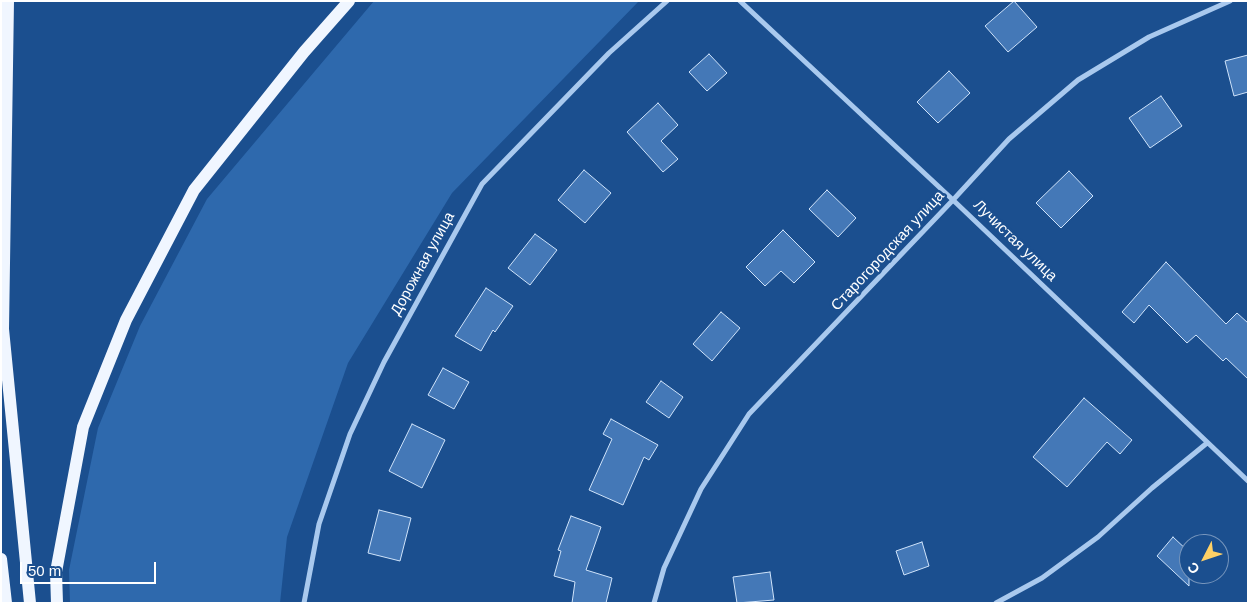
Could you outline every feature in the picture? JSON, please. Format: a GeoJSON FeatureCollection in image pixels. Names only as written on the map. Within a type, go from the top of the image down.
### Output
{"type":"FeatureCollection","features":[{"type":"Feature","properties":{"kind":"main road"},"geometry":{"type":"LineString","coordinates":[[8,1],[3,329],[30,603]]}},
{"type":"Feature","properties":{"kind":"main road"},"geometry":{"type":"LineString","coordinates":[[57,603],[56,572],[83,427],[126,320],[194,190],[304,52],[349,1]]}},
{"type":"Feature","properties":{"kind":"main road"},"geometry":{"type":"LineString","coordinates":[[1,559],[6,603]]}},
{"type":"Feature","properties":{"kind":"street","name":"Дорожная улица"},"geometry":{"type":"LineString","coordinates":[[304,603],[319,524],[350,434],[384,362],[482,184],[609,53],[667,1]]}},
{"type":"Feature","properties":{"kind":"street","name":"Лучистая улица"},"geometry":{"type":"LineString","coordinates":[[740,1],[953,200],[1248,481]]}},
{"type":"Feature","properties":{"kind":"street","name":"Старогородская улица"},"geometry":{"type":"LineString","coordinates":[[654,603],[664,568],[701,489],[749,414],[953,200],[1009,138],[1078,80],[1149,36],[1230,1]]}},
{"type":"Feature","properties":{"kind":"street"},"geometry":{"type":"LineString","coordinates":[[996,603],[1042,578],[1098,537],[1152,488],[1207,443]]}},
{"type":"Feature","properties":{"kind":"shaded area"},"geometry":{"type":"Polygon","coordinates":[[[374,1],[639,1],[452,193],[348,363],[287,537],[280,603],[70,603],[69,570],[98,428],[140,326],[207,199],[374,1]]]}},
{"type":"Feature","properties":{"kind":"building"},"geometry":{"type":"Polygon","coordinates":[[[1014,1],[1037,27],[1008,52],[985,26],[1014,1]]]}},
{"type":"Feature","properties":{"kind":"building"},"geometry":{"type":"Polygon","coordinates":[[[709,54],[727,73],[707,91],[689,72],[709,54]]]}},
{"type":"Feature","properties":{"kind":"building"},"geometry":{"type":"Polygon","coordinates":[[[1248,55],[1248,92],[1234,96],[1225,61],[1248,55]]]}},
{"type":"Feature","properties":{"kind":"building"},"geometry":{"type":"Polygon","coordinates":[[[949,71],[970,93],[938,123],[917,102],[949,71]]]}},
{"type":"Feature","properties":{"kind":"building"},"geometry":{"type":"Polygon","coordinates":[[[1161,96],[1182,126],[1150,148],[1129,118],[1161,96]]]}},
{"type":"Feature","properties":{"kind":"building"},"geometry":{"type":"Polygon","coordinates":[[[658,103],[678,125],[661,141],[678,159],[663,172],[627,132],[658,103]]]}},
{"type":"Feature","properties":{"kind":"building"},"geometry":{"type":"Polygon","coordinates":[[[584,170],[611,193],[585,223],[558,200],[584,170]]]}},
{"type":"Feature","properties":{"kind":"building"},"geometry":{"type":"Polygon","coordinates":[[[1069,171],[1093,196],[1061,228],[1036,203],[1069,171]]]}},
{"type":"Feature","properties":{"kind":"building"},"geometry":{"type":"Polygon","coordinates":[[[827,190],[856,218],[838,237],[809,209],[827,190]]]}},
{"type":"Feature","properties":{"kind":"building"},"geometry":{"type":"Polygon","coordinates":[[[783,230],[815,262],[794,283],[781,271],[765,286],[746,267],[783,230]]]}},
{"type":"Feature","properties":{"kind":"building"},"geometry":{"type":"Polygon","coordinates":[[[535,234],[557,250],[530,285],[508,268],[535,234]]]}},
{"type":"Feature","properties":{"kind":"building"},"geometry":{"type":"Polygon","coordinates":[[[1166,262],[1226,324],[1237,313],[1248,323],[1248,379],[1226,358],[1223,361],[1196,335],[1187,343],[1149,305],[1134,323],[1122,312],[1166,262]]]}},
{"type":"Feature","properties":{"kind":"building"},"geometry":{"type":"Polygon","coordinates":[[[486,288],[513,306],[495,332],[493,330],[481,351],[455,336],[486,288]]]}},
{"type":"Feature","properties":{"kind":"building"},"geometry":{"type":"Polygon","coordinates":[[[721,312],[740,328],[712,361],[693,344],[721,312]]]}},
{"type":"Feature","properties":{"kind":"building"},"geometry":{"type":"Polygon","coordinates":[[[443,368],[469,382],[454,409],[428,395],[443,368]]]}},
{"type":"Feature","properties":{"kind":"building"},"geometry":{"type":"Polygon","coordinates":[[[661,381],[683,397],[669,418],[646,402],[661,381]]]}},
{"type":"Feature","properties":{"kind":"building"},"geometry":{"type":"Polygon","coordinates":[[[1084,398],[1132,440],[1120,454],[1107,442],[1067,487],[1033,457],[1084,398]]]}},
{"type":"Feature","properties":{"kind":"building"},"geometry":{"type":"Polygon","coordinates":[[[611,419],[658,445],[649,460],[644,457],[623,505],[589,490],[612,439],[603,434],[611,419]]]}},
{"type":"Feature","properties":{"kind":"building"},"geometry":{"type":"Polygon","coordinates":[[[412,424],[445,440],[422,488],[389,471],[412,424]]]}},
{"type":"Feature","properties":{"kind":"building"},"geometry":{"type":"Polygon","coordinates":[[[379,510],[411,518],[400,561],[368,553],[379,510]]]}},
{"type":"Feature","properties":{"kind":"building"},"geometry":{"type":"Polygon","coordinates":[[[571,516],[601,527],[586,570],[612,578],[606,603],[572,603],[575,582],[554,576],[561,551],[558,550],[571,516]]]}},
{"type":"Feature","properties":{"kind":"building"},"geometry":{"type":"Polygon","coordinates":[[[1173,537],[1179,543],[1179,577],[1157,556],[1173,537]]]}},
{"type":"Feature","properties":{"kind":"building"},"geometry":{"type":"Polygon","coordinates":[[[922,542],[929,566],[904,575],[896,551],[922,542]]]}},
{"type":"Feature","properties":{"kind":"building"},"geometry":{"type":"Polygon","coordinates":[[[770,572],[774,600],[737,603],[733,577],[770,572]]]}}]}
